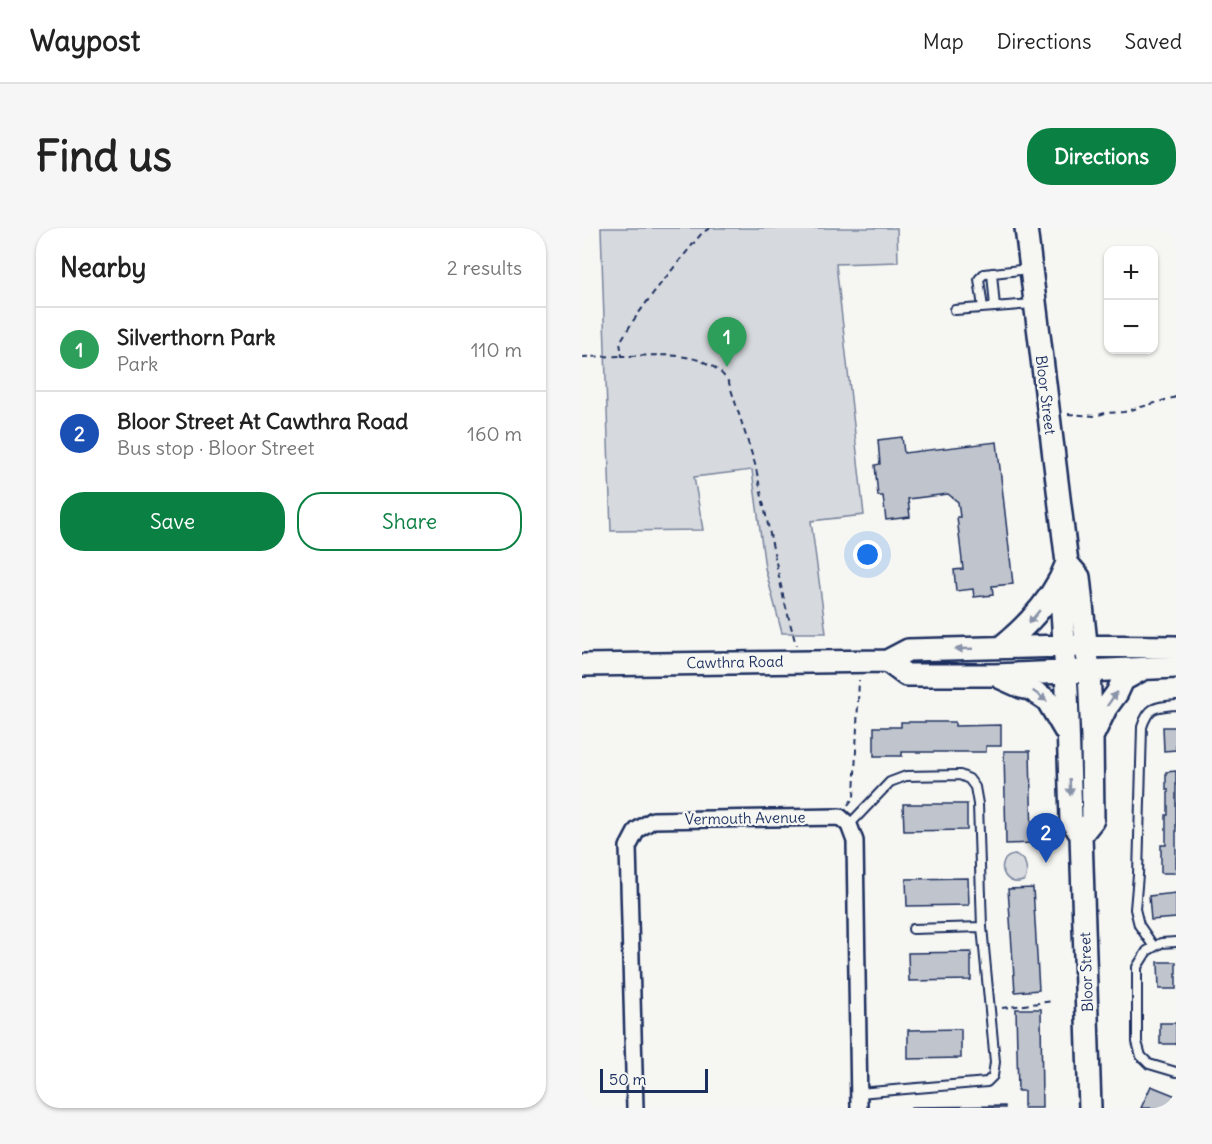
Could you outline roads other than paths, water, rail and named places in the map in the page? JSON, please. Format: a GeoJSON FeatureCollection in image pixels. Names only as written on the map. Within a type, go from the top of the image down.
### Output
{"type":"FeatureCollection","features":[{"type":"Feature","properties":{"kind":"main road","name":"Bloor Street"},"geometry":{"type":"LineString","coordinates":[[1026,228],[1064,571],[1064,646],[1071,819],[1081,835],[1090,1108]]}},
{"type":"Feature","properties":{"kind":"main road","name":"Bloor Street"},"geometry":{"type":"LineString","coordinates":[[1064,571],[1079,577],[1089,671],[1093,820],[1081,835]]}},
{"type":"Feature","properties":{"kind":"main road"},"geometry":{"type":"LineString","coordinates":[[1000,647],[1026,627],[1051,597],[1064,571]]}},
{"type":"Feature","properties":{"kind":"main road","name":"Cawthra Road"},"geometry":{"type":"LineString","coordinates":[[582,665],[887,661],[908,650],[1000,647],[1176,647]]}},
{"type":"Feature","properties":{"kind":"main road","name":"Cawthra Road"},"geometry":{"type":"LineString","coordinates":[[887,661],[906,675],[995,675],[1176,667]]}},
{"type":"Feature","properties":{"kind":"main road"},"geometry":{"type":"LineString","coordinates":[[1092,738],[1106,708],[1124,680],[1143,669]]}},
{"type":"Feature","properties":{"kind":"main road"},"geometry":{"type":"LineString","coordinates":[[995,675],[1030,689],[1047,700],[1068,736]]}},
{"type":"Feature","properties":{"kind":"street","name":"Vermouth Avenue"},"geometry":{"type":"LineString","coordinates":[[635,1108],[628,847],[637,830],[653,820],[845,821]]}},
{"type":"Feature","properties":{"kind":"street"},"geometry":{"type":"LineString","coordinates":[[845,821],[855,841],[859,1101]]}},
{"type":"Feature","properties":{"kind":"lane"},"geometry":{"type":"LineString","coordinates":[[983,308],[979,279],[984,274],[1031,269]]}},
{"type":"Feature","properties":{"kind":"lane"},"geometry":{"type":"LineString","coordinates":[[992,273],[995,307]]}},
{"type":"Feature","properties":{"kind":"lane"},"geometry":{"type":"LineString","coordinates":[[955,310],[1035,303]]}},
{"type":"Feature","properties":{"kind":"lane"},"geometry":{"type":"LineString","coordinates":[[1154,947],[1139,925],[1135,909],[1142,727],[1146,714],[1157,707],[1176,705]]}},
{"type":"Feature","properties":{"kind":"lane"},"geometry":{"type":"LineString","coordinates":[[845,821],[890,782],[906,776],[960,775],[969,779],[975,787],[978,804],[982,927],[995,1062],[993,1076],[987,1082],[859,1101]]}},
{"type":"Feature","properties":{"kind":"lane"},"geometry":{"type":"LineString","coordinates":[[913,929],[982,927]]}},
{"type":"Feature","properties":{"kind":"lane"},"geometry":{"type":"LineString","coordinates":[[1176,942],[1161,943],[1147,951],[1137,968],[1137,1042],[1141,1056],[1149,1064],[1176,1072]]}},
{"type":"Feature","properties":{"kind":"place","name":"Silverthorn Park"},"geometry":{"type":"Point","coordinates":[727,367]}},
{"type":"Feature","properties":{"kind":"place","name":"Bloor Street At Cawthra Road"},"geometry":{"type":"Point","coordinates":[1046,863]}}]}
